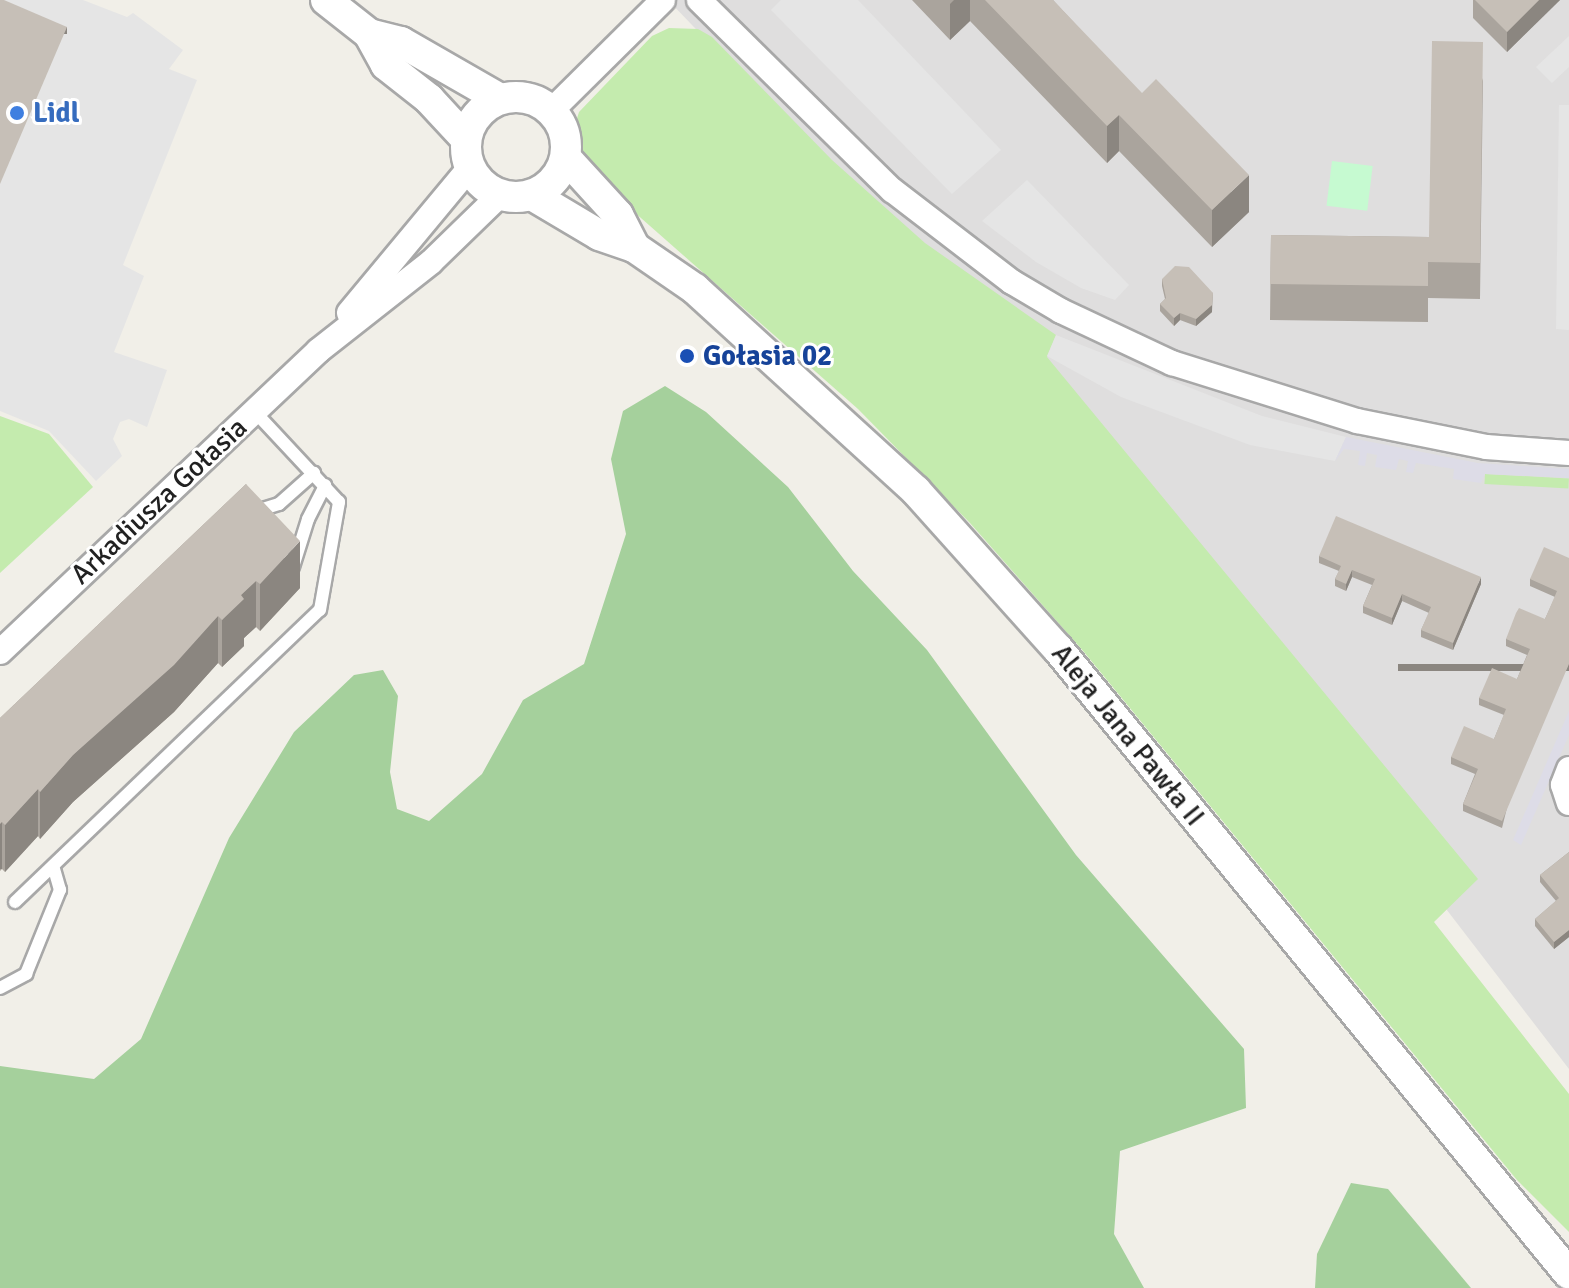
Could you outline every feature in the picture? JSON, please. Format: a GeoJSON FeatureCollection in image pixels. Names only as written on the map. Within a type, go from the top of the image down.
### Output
{"type":"FeatureCollection","features":[{"type":"Feature","properties":{"kind":"street"},"geometry":{"type":"LineString","coordinates":[[326,0],[369,34],[386,65],[429,99],[468,153],[487,189],[500,195],[532,195],[553,181],[566,158],[562,124],[552,110],[527,98],[500,99],[477,114],[468,153]]}},
{"type":"Feature","properties":{"kind":"street"},"geometry":{"type":"LineString","coordinates":[[552,110],[663,0]]}},
{"type":"Feature","properties":{"kind":"street"},"geometry":{"type":"LineString","coordinates":[[699,0],[892,190],[1012,282],[1061,311],[1172,363],[1357,421],[1486,447],[1569,453]]}},
{"type":"Feature","properties":{"kind":"street"},"geometry":{"type":"LineString","coordinates":[[369,34],[401,42],[500,99]]}},
{"type":"Feature","properties":{"kind":"street","name":"Arkadiusza Gołasia"},"geometry":{"type":"LineString","coordinates":[[318,351],[468,153]]}},
{"type":"Feature","properties":{"kind":"street","name":"Aleja Jana Pawła II"},"geometry":{"type":"LineString","coordinates":[[566,158],[618,215],[634,247]]}},
{"type":"Feature","properties":{"kind":"street","name":"Arkadiusza Gołasia"},"geometry":{"type":"LineString","coordinates":[[0,652],[318,351],[431,262],[500,195]]}},
{"type":"Feature","properties":{"kind":"street","name":"Aleja Jana Pawła II"},"geometry":{"type":"LineString","coordinates":[[532,195],[599,235],[634,247],[695,289],[842,420],[916,491],[1004,587],[1569,1274]]}},
{"type":"Feature","properties":{"kind":"street"},"geometry":{"type":"LineString","coordinates":[[1568,801],[1563,785],[1569,769]]}},
{"type":"Feature","properties":{"kind":"lane"},"geometry":{"type":"LineString","coordinates":[[15,902],[320,610],[339,502],[254,411]]}},
{"type":"Feature","properties":{"kind":"lane"},"geometry":{"type":"LineString","coordinates":[[241,520],[265,506],[279,504],[314,473]]}},
{"type":"Feature","properties":{"kind":"lane"},"geometry":{"type":"LineString","coordinates":[[287,574],[325,485]]}},
{"type":"Feature","properties":{"kind":"lane"},"geometry":{"type":"LineString","coordinates":[[0,988],[26,974],[60,890],[53,866]]}},
{"type":"Feature","properties":{"kind":"shaded area"},"geometry":{"type":"Polygon","coordinates":[[[0,0],[83,0],[127,17],[133,13],[183,50],[169,69],[197,80],[123,265],[144,276],[114,352],[167,370],[147,427],[129,419],[120,422],[113,439],[122,456],[96,481],[49,431],[0,411],[0,0]]]}},
{"type":"Feature","properties":{"kind":"shaded area"},"geometry":{"type":"Polygon","coordinates":[[[668,0],[1569,0],[1569,1069],[1069,418],[668,0]]]}},
{"type":"Feature","properties":{"kind":"shaded area"},"geometry":{"type":"Polygon","coordinates":[[[781,0],[858,0],[1001,150],[952,194],[771,10],[781,0]]]}},
{"type":"Feature","properties":{"kind":"shaded area"},"geometry":{"type":"Polygon","coordinates":[[[1569,36],[1569,67],[1552,83],[1536,67],[1569,36]]]}},
{"type":"Feature","properties":{"kind":"shaded area"},"geometry":{"type":"Polygon","coordinates":[[[1559,105],[1569,105],[1569,330],[1556,329],[1559,105]]]}},
{"type":"Feature","properties":{"kind":"shaded area"},"geometry":{"type":"Polygon","coordinates":[[[1027,180],[1129,285],[1115,300],[1081,288],[1036,262],[982,221],[1027,180]]]}},
{"type":"Feature","properties":{"kind":"shaded area"},"geometry":{"type":"Polygon","coordinates":[[[1056,335],[1262,416],[1346,437],[1335,461],[1250,445],[1121,397],[1047,356],[1056,335]]]}},
{"type":"Feature","properties":{"kind":"shaded area"},"geometry":{"type":"Polygon","coordinates":[[[1346,437],[1478,463],[1569,469],[1569,478],[1485,474],[1481,483],[1453,479],[1454,469],[1416,463],[1413,473],[1406,472],[1408,461],[1399,459],[1396,470],[1375,467],[1377,455],[1367,453],[1365,466],[1358,465],[1360,451],[1344,449],[1335,461],[1346,437]]]}},
{"type":"Feature","properties":{"kind":"shaded area"},"geometry":{"type":"Polygon","coordinates":[[[1569,711],[1569,735],[1521,845],[1513,840],[1569,711]]]}},
{"type":"Feature","properties":{"kind":"green space"},"geometry":{"type":"Polygon","coordinates":[[[669,28],[698,29],[712,37],[832,160],[925,243],[1056,335],[1047,357],[1478,879],[1434,922],[1569,1094],[1569,1232],[1517,1180],[1084,652],[970,523],[858,409],[583,167],[573,131],[579,112],[652,36],[669,28]]]}},
{"type":"Feature","properties":{"kind":"green space"},"geometry":{"type":"Polygon","coordinates":[[[1332,161],[1373,166],[1367,211],[1327,206],[1332,161]]]}},
{"type":"Feature","properties":{"kind":"green space"},"geometry":{"type":"Polygon","coordinates":[[[665,386],[706,412],[788,487],[853,571],[927,650],[1076,855],[1244,1049],[1246,1108],[1120,1151],[1114,1234],[1144,1288],[0,1288],[0,1066],[94,1079],[141,1039],[229,838],[294,732],[354,675],[383,670],[398,696],[390,772],[397,809],[429,821],[482,774],[523,700],[584,664],[626,534],[611,459],[623,411],[665,386]]]}},
{"type":"Feature","properties":{"kind":"green space"},"geometry":{"type":"Polygon","coordinates":[[[0,416],[49,434],[93,487],[0,573],[0,416]]]}},
{"type":"Feature","properties":{"kind":"green space"},"geometry":{"type":"Polygon","coordinates":[[[1485,474],[1569,478],[1568,488],[1484,484],[1485,474]]]}},
{"type":"Feature","properties":{"kind":"green space"},"geometry":{"type":"Polygon","coordinates":[[[1351,1183],[1388,1189],[1471,1288],[1315,1288],[1317,1254],[1351,1183]]]}},
{"type":"Feature","properties":{"kind":"building","name":"Lidl"},"geometry":{"type":"Polygon","coordinates":[[[0,0],[67,27],[0,184],[0,0]]]}},
{"type":"Feature","properties":{"kind":"building"},"geometry":{"type":"Polygon","coordinates":[[[985,0],[1053,0],[1142,93],[1156,79],[1249,175],[1212,210],[1119,115],[1107,126],[985,0]]]}},
{"type":"Feature","properties":{"kind":"building"},"geometry":{"type":"Polygon","coordinates":[[[1475,0],[1539,0],[1507,32],[1475,0]]]}},
{"type":"Feature","properties":{"kind":"building"},"geometry":{"type":"Polygon","coordinates":[[[1432,41],[1483,42],[1480,263],[1428,262],[1428,286],[1270,284],[1271,235],[1429,237],[1432,41]]]}},
{"type":"Feature","properties":{"kind":"building"},"geometry":{"type":"Polygon","coordinates":[[[1175,266],[1189,267],[1213,293],[1212,305],[1196,319],[1180,313],[1174,318],[1160,304],[1166,298],[1162,279],[1175,266]]]}},
{"type":"Feature","properties":{"kind":"building"},"geometry":{"type":"Polygon","coordinates":[[[246,484],[300,541],[260,584],[256,581],[241,595],[244,599],[222,620],[218,616],[174,665],[73,755],[40,792],[38,789],[5,825],[0,824],[0,718],[246,484]]]}},
{"type":"Feature","properties":{"kind":"building"},"geometry":{"type":"Polygon","coordinates":[[[1336,516],[1481,577],[1453,643],[1421,630],[1431,607],[1402,594],[1392,618],[1363,606],[1375,579],[1352,570],[1346,584],[1335,579],[1341,566],[1319,556],[1336,516]]]}},
{"type":"Feature","properties":{"kind":"building"},"geometry":{"type":"Polygon","coordinates":[[[1544,547],[1569,558],[1569,664],[1502,821],[1463,804],[1478,769],[1451,757],[1464,726],[1494,739],[1506,709],[1479,698],[1492,668],[1517,679],[1530,649],[1506,639],[1519,608],[1545,619],[1557,591],[1530,579],[1544,547]]]}},
{"type":"Feature","properties":{"kind":"building"},"geometry":{"type":"Polygon","coordinates":[[[1569,852],[1569,930],[1554,942],[1535,919],[1559,898],[1540,875],[1569,852]]]}},
{"type":"Feature","properties":{"kind":"place","name":"Lidl"},"geometry":{"type":"Point","coordinates":[17,113]}},
{"type":"Feature","properties":{"kind":"place","name":"Gołasia 02"},"geometry":{"type":"Point","coordinates":[687,356]}}]}
